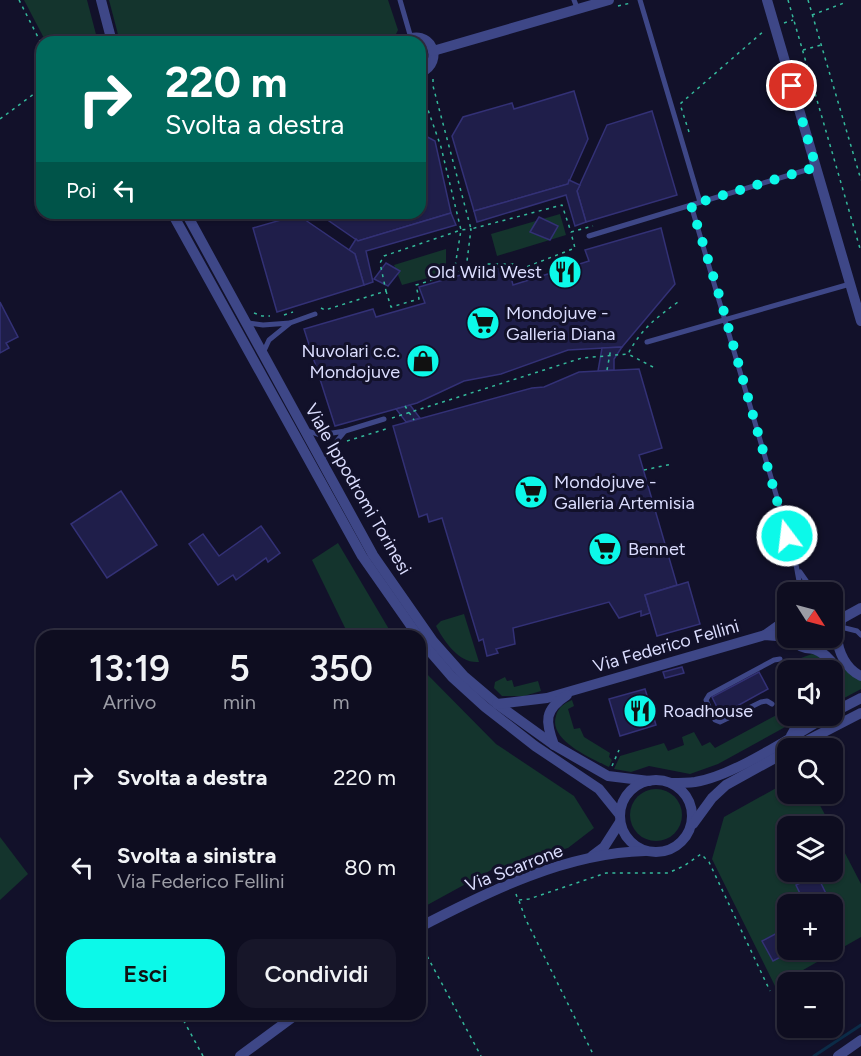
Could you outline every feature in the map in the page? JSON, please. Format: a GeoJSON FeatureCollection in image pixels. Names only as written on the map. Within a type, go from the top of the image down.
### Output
{"type":"FeatureCollection","features":[{"type":"Feature","properties":{"kind":"street"},"geometry":{"type":"LineString","coordinates":[[102,0],[111,36]]}},
{"type":"Feature","properties":{"kind":"street"},"geometry":{"type":"LineString","coordinates":[[767,0],[861,321]]}},
{"type":"Feature","properties":{"kind":"street"},"geometry":{"type":"LineString","coordinates":[[433,51],[576,5],[613,3]]}},
{"type":"Feature","properties":{"kind":"street"},"geometry":{"type":"LineString","coordinates":[[426,41],[433,51],[432,63],[426,70]]}},
{"type":"Feature","properties":{"kind":"street","name":"Viale Ippodromi Torinesi"},"geometry":{"type":"LineString","coordinates":[[175,219],[362,556],[413,630]]}},
{"type":"Feature","properties":{"kind":"street","name":"Viale Ippodromi Torinesi"},"geometry":{"type":"LineString","coordinates":[[189,219],[373,555],[425,630]]}},
{"type":"Feature","properties":{"kind":"street"},"geometry":{"type":"LineString","coordinates":[[843,605],[859,608]]}},
{"type":"Feature","properties":{"kind":"street"},"geometry":{"type":"LineString","coordinates":[[843,624],[859,608]]}},
{"type":"Feature","properties":{"kind":"street","name":"Via Federico Fellini"},"geometry":{"type":"LineString","coordinates":[[497,704],[540,699],[577,690],[765,635],[777,626]]}},
{"type":"Feature","properties":{"kind":"street","name":"Viale Ippodromi Torinesi"},"geometry":{"type":"LineString","coordinates":[[426,631],[464,676],[497,704],[554,745],[608,776],[649,781]]}},
{"type":"Feature","properties":{"kind":"street","name":"Via Federico Fellini"},"geometry":{"type":"LineString","coordinates":[[765,635],[777,636]]}},
{"type":"Feature","properties":{"kind":"street","name":"Viale Ippodromi Torinesi"},"geometry":{"type":"LineString","coordinates":[[426,646],[484,707],[535,746],[600,789],[620,818]]}},
{"type":"Feature","properties":{"kind":"street","name":"Via Federico Fellini"},"geometry":{"type":"LineString","coordinates":[[809,648],[814,649]]}},
{"type":"Feature","properties":{"kind":"street"},"geometry":{"type":"LineString","coordinates":[[838,648],[841,656],[852,670],[861,676]]}},
{"type":"Feature","properties":{"kind":"street"},"geometry":{"type":"LineString","coordinates":[[814,649],[831,660]]}},
{"type":"Feature","properties":{"kind":"street","name":"Via Federico Fellini"},"geometry":{"type":"LineString","coordinates":[[554,745],[548,727],[551,709],[557,702],[577,690]]}},
{"type":"Feature","properties":{"kind":"street"},"geometry":{"type":"LineString","coordinates":[[843,707],[861,698]]}},
{"type":"Feature","properties":{"kind":"street"},"geometry":{"type":"LineString","coordinates":[[812,738],[861,713]]}},
{"type":"Feature","properties":{"kind":"street"},"geometry":{"type":"LineString","coordinates":[[791,737],[797,726]]}},
{"type":"Feature","properties":{"kind":"street"},"geometry":{"type":"LineString","coordinates":[[777,758],[726,785],[712,798],[686,837],[668,851],[657,853],[645,851],[629,840],[620,818],[622,803],[638,785],[649,781],[694,782],[711,778],[810,726]]}},
{"type":"Feature","properties":{"kind":"street"},"geometry":{"type":"LineString","coordinates":[[671,783],[680,789],[691,806],[691,827]]}},
{"type":"Feature","properties":{"kind":"street","name":"Via Scarrone"},"geometry":{"type":"LineString","coordinates":[[589,858],[604,847],[620,818]]}},
{"type":"Feature","properties":{"kind":"street","name":"Via Scarrone"},"geometry":{"type":"LineString","coordinates":[[426,924],[511,883],[589,858],[615,852],[645,851]]}},
{"type":"Feature","properties":{"kind":"street"},"geometry":{"type":"LineString","coordinates":[[240,1056],[289,1020]]}},
{"type":"Feature","properties":{"kind":"street"},"geometry":{"type":"LineString","coordinates":[[838,1056],[861,1040]]}},
{"type":"Feature","properties":{"kind":"lane"},"geometry":{"type":"LineString","coordinates":[[400,0],[406,36]]}},
{"type":"Feature","properties":{"kind":"lane"},"geometry":{"type":"LineString","coordinates":[[640,0],[699,202]]}},
{"type":"Feature","properties":{"kind":"lane"},"geometry":{"type":"LineString","coordinates":[[589,236],[816,167]]}},
{"type":"Feature","properties":{"kind":"lane"},"geometry":{"type":"LineString","coordinates":[[691,205],[797,567],[798,582]]}},
{"type":"Feature","properties":{"kind":"lane"},"geometry":{"type":"LineString","coordinates":[[647,342],[850,284]]}},
{"type":"Feature","properties":{"kind":"lane"},"geometry":{"type":"LineString","coordinates":[[246,323],[263,325],[290,323],[315,314]]}},
{"type":"Feature","properties":{"kind":"lane"},"geometry":{"type":"LineString","coordinates":[[263,354],[269,340],[290,323]]}},
{"type":"Feature","properties":{"kind":"lane"},"geometry":{"type":"LineString","coordinates":[[302,428],[320,435],[345,431],[384,419]]}},
{"type":"Feature","properties":{"kind":"lane"},"geometry":{"type":"LineString","coordinates":[[321,460],[345,431]]}},
{"type":"Feature","properties":{"kind":"lane"},"geometry":{"type":"LineString","coordinates":[[797,567],[807,582]]}},
{"type":"Feature","properties":{"kind":"lane"},"geometry":{"type":"LineString","coordinates":[[854,630],[861,627]]}},
{"type":"Feature","properties":{"kind":"lane"},"geometry":{"type":"LineString","coordinates":[[843,628],[854,630],[861,635]]}},
{"type":"Feature","properties":{"kind":"lane"},"geometry":{"type":"LineString","coordinates":[[772,704],[767,701],[761,702],[720,722],[716,720],[706,700],[709,695],[780,659]]}},
{"type":"Feature","properties":{"kind":"path"},"geometry":{"type":"LineString","coordinates":[[19,0],[37,36]]}},
{"type":"Feature","properties":{"kind":"path"},"geometry":{"type":"LineString","coordinates":[[788,0],[861,252]]}},
{"type":"Feature","properties":{"kind":"path"},"geometry":{"type":"LineString","coordinates":[[808,0],[861,180]]}},
{"type":"Feature","properties":{"kind":"path"},"geometry":{"type":"LineString","coordinates":[[613,3],[635,5]]}},
{"type":"Feature","properties":{"kind":"path"},"geometry":{"type":"LineString","coordinates":[[812,15],[844,3]]}},
{"type":"Feature","properties":{"kind":"path"},"geometry":{"type":"LineString","coordinates":[[690,137],[680,105],[765,29],[794,20]]}},
{"type":"Feature","properties":{"kind":"path"},"geometry":{"type":"LineString","coordinates":[[803,50],[822,45]]}},
{"type":"Feature","properties":{"kind":"path"},"geometry":{"type":"LineString","coordinates":[[434,77],[433,86],[471,229],[466,270]]}},
{"type":"Feature","properties":{"kind":"path"},"geometry":{"type":"LineString","coordinates":[[0,119],[36,92]]}},
{"type":"Feature","properties":{"kind":"path"},"geometry":{"type":"LineString","coordinates":[[426,104],[441,147],[461,230],[454,273]]}},
{"type":"Feature","properties":{"kind":"path"},"geometry":{"type":"LineString","coordinates":[[562,205],[575,248],[516,271],[513,264],[484,264],[459,274],[454,273],[416,285],[419,299],[391,307],[380,262],[384,256],[461,230],[471,229],[562,205]]}},
{"type":"Feature","properties":{"kind":"path"},"geometry":{"type":"LineString","coordinates":[[571,232],[594,225]]}},
{"type":"Feature","properties":{"kind":"path"},"geometry":{"type":"LineString","coordinates":[[319,306],[324,310],[386,291]]}},
{"type":"Feature","properties":{"kind":"path"},"geometry":{"type":"LineString","coordinates":[[277,316],[298,311]]}},
{"type":"Feature","properties":{"kind":"path"},"geometry":{"type":"LineString","coordinates":[[607,370],[611,348]]}},
{"type":"Feature","properties":{"kind":"path"},"geometry":{"type":"LineString","coordinates":[[332,445],[386,429],[392,418],[582,358],[628,354]]}},
{"type":"Feature","properties":{"kind":"path"},"geometry":{"type":"LineString","coordinates":[[405,406],[414,420]]}},
{"type":"Feature","properties":{"kind":"path"},"geometry":{"type":"LineString","coordinates":[[644,470],[672,465]]}},
{"type":"Feature","properties":{"kind":"path"},"geometry":{"type":"LineString","coordinates":[[611,769],[620,750]]}},
{"type":"Feature","properties":{"kind":"path"},"geometry":{"type":"LineString","coordinates":[[518,900],[529,899],[606,873],[668,873],[684,866],[701,854],[709,861],[770,991]]}},
{"type":"Feature","properties":{"kind":"path"},"geometry":{"type":"LineString","coordinates":[[511,883],[526,920],[594,1056]]}},
{"type":"Feature","properties":{"kind":"path"},"geometry":{"type":"LineString","coordinates":[[426,954],[481,1056]]}},
{"type":"Feature","properties":{"kind":"path"},"geometry":{"type":"LineString","coordinates":[[183,1020],[203,1056]]}},
{"type":"Feature","properties":{"kind":"green space"},"geometry":{"type":"Polygon","coordinates":[[[24,0],[87,0],[96,36],[43,36],[24,0]]]}},
{"type":"Feature","properties":{"kind":"green space"},"geometry":{"type":"Polygon","coordinates":[[[109,0],[388,0],[398,30],[395,36],[118,36],[109,0]]]}},
{"type":"Feature","properties":{"kind":"green space"},"geometry":{"type":"Polygon","coordinates":[[[560,214],[566,235],[497,256],[491,234],[560,214]]]}},
{"type":"Feature","properties":{"kind":"green space"},"geometry":{"type":"Polygon","coordinates":[[[446,249],[446,273],[402,285],[394,265],[446,249]]]}},
{"type":"Feature","properties":{"kind":"green space"},"geometry":{"type":"Polygon","coordinates":[[[338,543],[389,630],[346,630],[312,560],[338,543]]]}},
{"type":"Feature","properties":{"kind":"green space"},"geometry":{"type":"Polygon","coordinates":[[[464,614],[479,662],[465,659],[453,650],[436,626],[441,621],[464,614]]]}},
{"type":"Feature","properties":{"kind":"green space"},"geometry":{"type":"Polygon","coordinates":[[[812,654],[822,657],[824,660],[800,660],[812,654]]]}},
{"type":"Feature","properties":{"kind":"green space"},"geometry":{"type":"Polygon","coordinates":[[[843,662],[861,680],[861,689],[843,699],[843,662]]]}},
{"type":"Feature","properties":{"kind":"green space"},"geometry":{"type":"Polygon","coordinates":[[[426,673],[496,744],[574,796],[594,828],[568,848],[493,869],[426,906],[426,673]]]}},
{"type":"Feature","properties":{"kind":"green space"},"geometry":{"type":"Polygon","coordinates":[[[505,677],[507,681],[512,680],[514,687],[538,681],[541,691],[524,696],[502,696],[494,688],[495,682],[505,677]]]}},
{"type":"Feature","properties":{"kind":"green space"},"geometry":{"type":"Polygon","coordinates":[[[572,700],[574,706],[568,709],[574,729],[580,728],[584,737],[610,753],[609,757],[612,760],[609,767],[573,747],[558,733],[555,725],[558,710],[572,700]]]}},
{"type":"Feature","properties":{"kind":"green space"},"geometry":{"type":"Polygon","coordinates":[[[777,715],[777,726],[787,726],[718,764],[690,774],[649,766],[631,772],[614,769],[620,756],[664,743],[668,751],[684,745],[682,737],[694,732],[702,746],[710,742],[715,748],[777,715]]]}},
{"type":"Feature","properties":{"kind":"green space"},"geometry":{"type":"Polygon","coordinates":[[[777,788],[777,804],[819,804],[826,816],[777,816],[777,882],[843,882],[843,849],[861,884],[861,937],[843,947],[843,894],[777,894],[777,960],[821,960],[800,972],[777,972],[777,985],[775,986],[712,859],[724,817],[777,788]]]}},
{"type":"Feature","properties":{"kind":"green space"},"geometry":{"type":"Polygon","coordinates":[[[651,789],[661,789],[675,796],[682,815],[675,834],[661,841],[651,841],[641,837],[634,830],[630,820],[630,810],[634,800],[641,793],[651,789]]]}},
{"type":"Feature","properties":{"kind":"green space"},"geometry":{"type":"Polygon","coordinates":[[[0,837],[28,874],[0,900],[0,837]]]}},
{"type":"Feature","properties":{"kind":"building"},"geometry":{"type":"Polygon","coordinates":[[[574,91],[588,139],[568,184],[474,211],[452,136],[463,117],[512,103],[514,109],[574,91]]]}},
{"type":"Feature","properties":{"kind":"building"},"geometry":{"type":"Polygon","coordinates":[[[652,111],[677,195],[586,222],[577,191],[607,125],[652,111]]]}},
{"type":"Feature","properties":{"kind":"building"},"geometry":{"type":"Polygon","coordinates":[[[426,136],[435,141],[451,213],[358,241],[326,219],[426,219],[426,136]]]}},
{"type":"Feature","properties":{"kind":"building"},"geometry":{"type":"Polygon","coordinates":[[[569,180],[580,185],[577,191],[586,222],[575,226],[566,195],[477,222],[474,211],[568,184],[569,180]]]}},
{"type":"Feature","properties":{"kind":"building"},"geometry":{"type":"Polygon","coordinates":[[[451,213],[456,225],[366,251],[373,282],[364,285],[355,254],[349,250],[356,239],[358,241],[451,213]]]}},
{"type":"Feature","properties":{"kind":"building"},"geometry":{"type":"Polygon","coordinates":[[[539,217],[558,226],[550,240],[530,232],[539,217]]]}},
{"type":"Feature","properties":{"kind":"building"},"geometry":{"type":"Polygon","coordinates":[[[284,219],[304,219],[355,254],[364,285],[277,312],[253,228],[284,219]]]}},
{"type":"Feature","properties":{"kind":"building","name":"Mondojuve - Galleria Diana"},"geometry":{"type":"Polygon","coordinates":[[[661,228],[675,284],[622,347],[568,350],[501,374],[464,381],[417,403],[335,426],[304,329],[373,309],[376,317],[425,303],[419,287],[485,268],[509,269],[513,285],[589,261],[585,250],[661,228]]]}},
{"type":"Feature","properties":{"kind":"building"},"geometry":{"type":"Polygon","coordinates":[[[386,263],[400,271],[388,286],[374,279],[386,263]]]}},
{"type":"Feature","properties":{"kind":"building"},"geometry":{"type":"Polygon","coordinates":[[[0,302],[18,337],[6,343],[9,348],[0,353],[0,302]]]}},
{"type":"Feature","properties":{"kind":"building"},"geometry":{"type":"Polygon","coordinates":[[[622,347],[614,359],[614,370],[598,371],[602,348],[622,347]]]}},
{"type":"Feature","properties":{"kind":"building","name":"Mondojuve - Galleria Artemisia"},"geometry":{"type":"Polygon","coordinates":[[[639,369],[662,448],[639,455],[677,585],[645,595],[650,613],[641,616],[641,611],[619,618],[609,602],[513,628],[515,644],[496,649],[498,653],[487,656],[483,639],[479,641],[442,518],[429,522],[427,514],[419,517],[393,426],[532,388],[544,387],[579,372],[639,369]]]}},
{"type":"Feature","properties":{"kind":"building"},"geometry":{"type":"Polygon","coordinates":[[[410,405],[420,418],[406,422],[396,409],[410,405]]]}},
{"type":"Feature","properties":{"kind":"building"},"geometry":{"type":"Polygon","coordinates":[[[121,491],[157,545],[107,578],[71,524],[121,491]]]}},
{"type":"Feature","properties":{"kind":"building"},"geometry":{"type":"Polygon","coordinates":[[[261,526],[280,553],[268,562],[266,558],[236,580],[233,575],[218,585],[189,544],[203,534],[219,556],[261,526]]]}},
{"type":"Feature","properties":{"kind":"building"},"geometry":{"type":"Polygon","coordinates":[[[688,582],[700,624],[657,636],[645,595],[688,582]]]}},
{"type":"Feature","properties":{"kind":"building"},"geometry":{"type":"Polygon","coordinates":[[[682,667],[684,673],[665,678],[663,672],[682,667]]]}},
{"type":"Feature","properties":{"kind":"building"},"geometry":{"type":"Polygon","coordinates":[[[759,672],[768,689],[721,715],[712,697],[759,672]]]}},
{"type":"Feature","properties":{"kind":"building"},"geometry":{"type":"Polygon","coordinates":[[[645,689],[656,725],[620,736],[609,699],[645,689]]]}},
{"type":"Feature","properties":{"kind":"building"},"geometry":{"type":"Polygon","coordinates":[[[802,882],[820,882],[826,894],[800,894],[796,885],[802,882]]]}},
{"type":"Feature","properties":{"kind":"building"},"geometry":{"type":"Polygon","coordinates":[[[777,933],[777,959],[773,961],[762,941],[777,933]]]}},
{"type":"Feature","properties":{"kind":"waterway"},"geometry":{"type":"LineString","coordinates":[[814,1056],[861,1025]]}},
{"type":"Feature","properties":{"kind":"place","name":"Old Wild West"},"geometry":{"type":"Point","coordinates":[565,272]}},
{"type":"Feature","properties":{"kind":"place","name":"Mondojuve - Galleria Diana"},"geometry":{"type":"Point","coordinates":[483,323]}},
{"type":"Feature","properties":{"kind":"place","name":"Nuvolari c.c. Mondojuve"},"geometry":{"type":"Point","coordinates":[423,361]}},
{"type":"Feature","properties":{"kind":"place","name":"Mondojuve - Galleria Artemisia"},"geometry":{"type":"Point","coordinates":[531,492]}},
{"type":"Feature","properties":{"kind":"place","name":"Bennet"},"geometry":{"type":"Point","coordinates":[605,549]}},
{"type":"Feature","properties":{"kind":"place","name":"Roadhouse"},"geometry":{"type":"Point","coordinates":[640,711]}},
{"type":"Feature","properties":{"kind":"route"},"geometry":{"type":"LineString","coordinates":[[787,536],[720,298],[691,205],[816,167],[792,86]]}}]}
